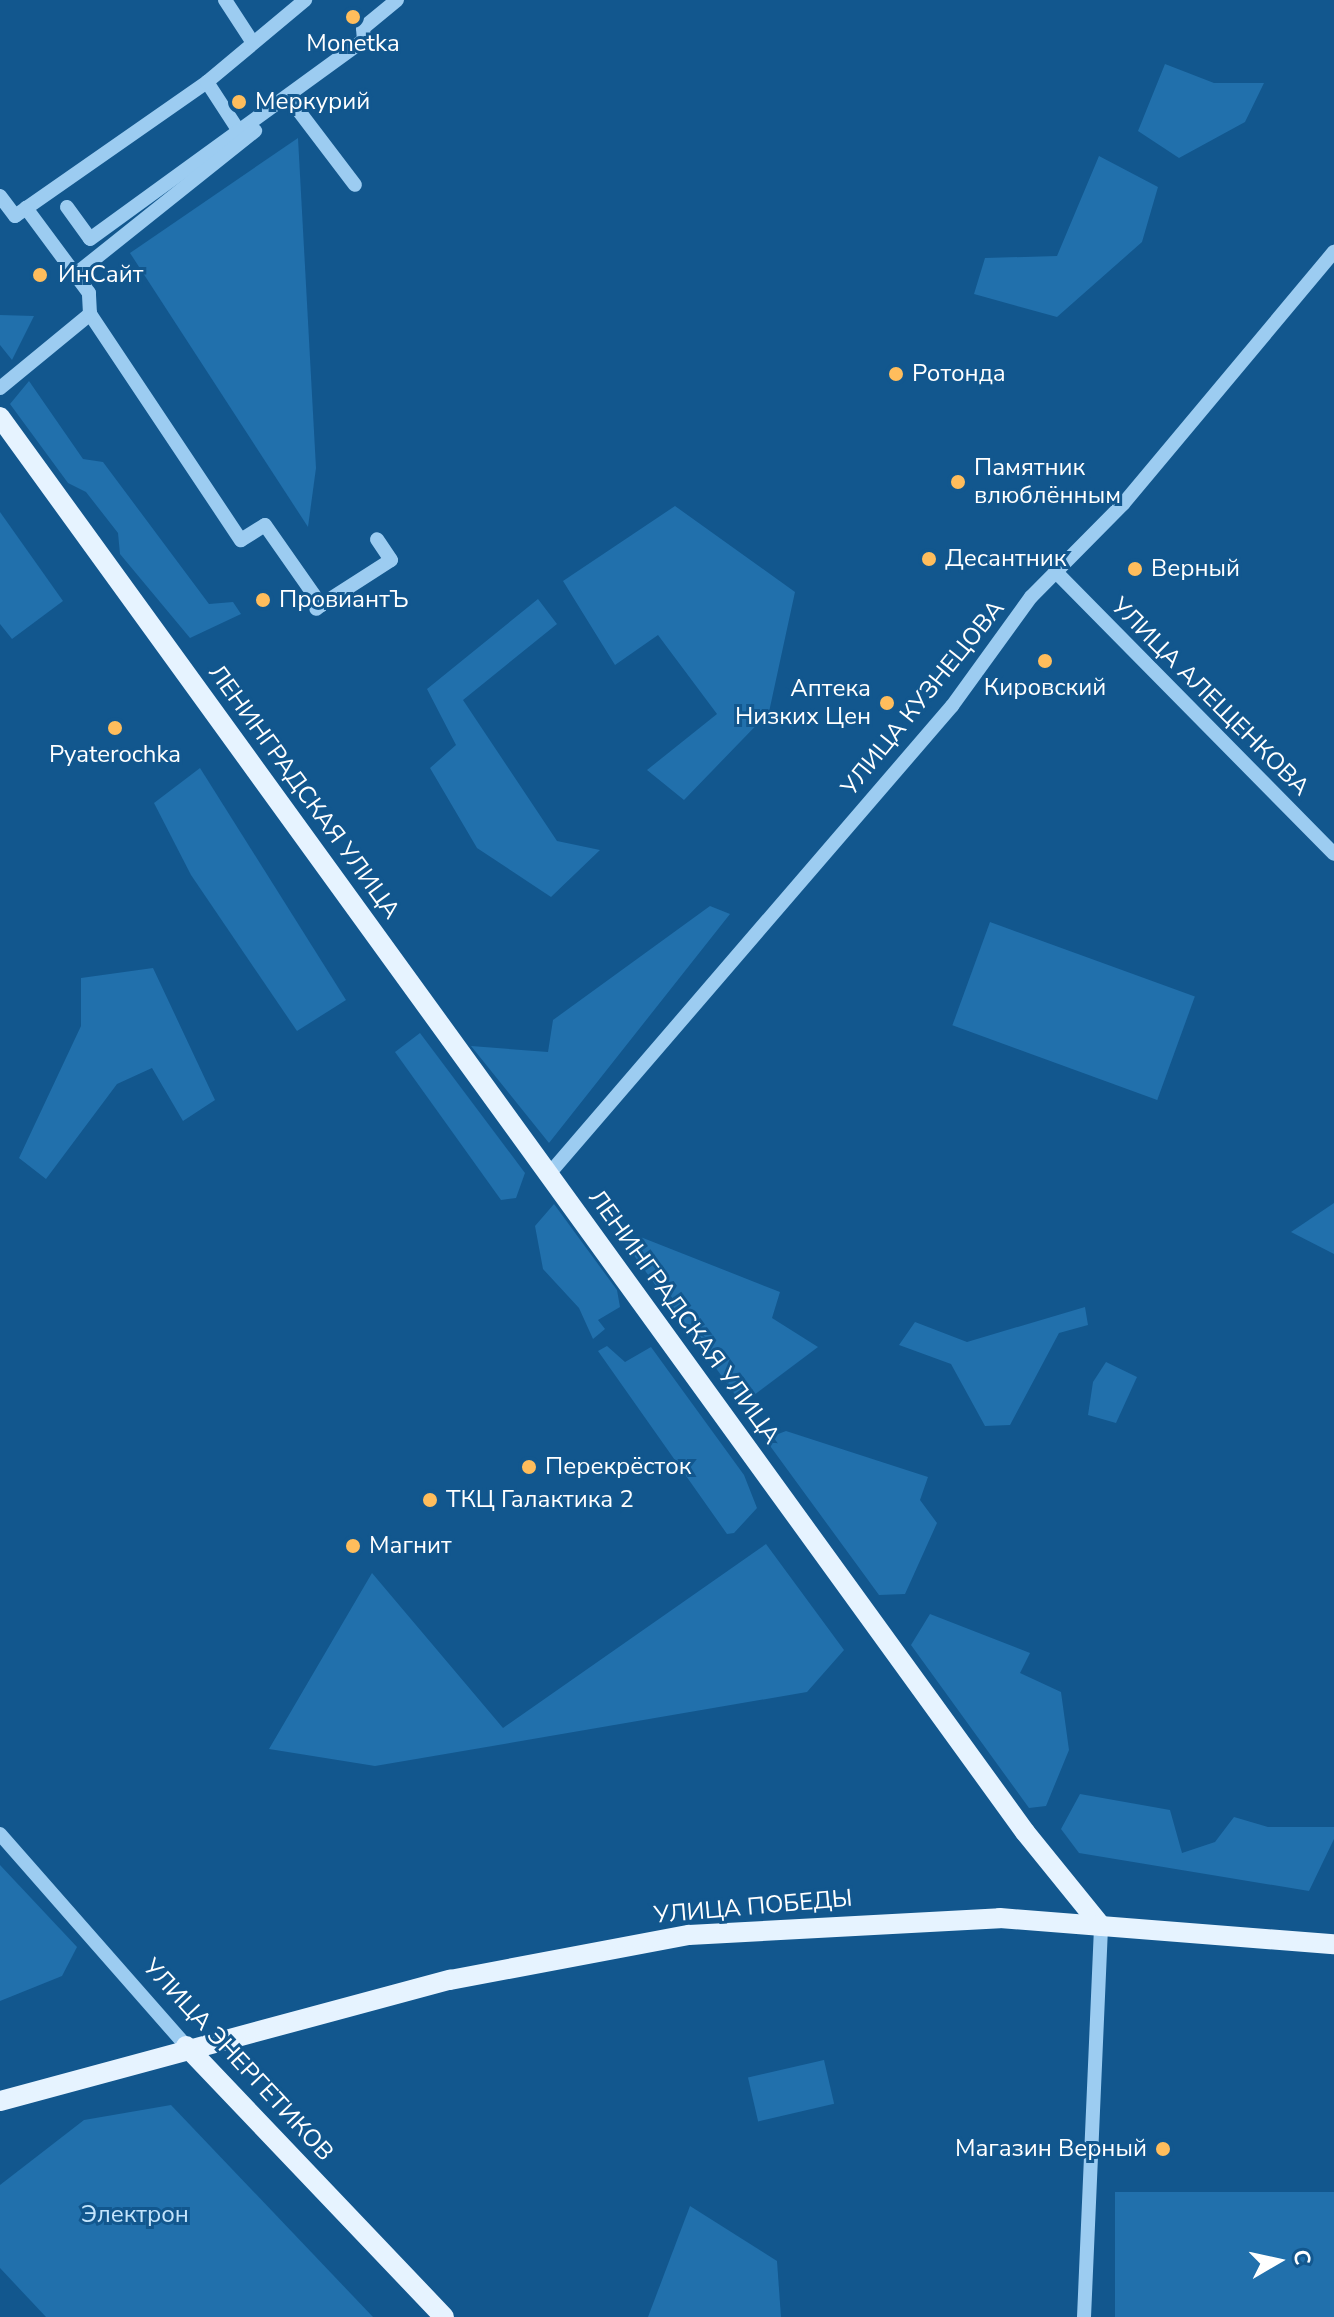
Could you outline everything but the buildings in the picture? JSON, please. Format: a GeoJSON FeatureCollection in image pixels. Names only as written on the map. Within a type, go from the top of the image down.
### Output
{"type":"FeatureCollection","features":[{"type":"Feature","properties":{"kind":"main road","name":"ЛЕНИНГРАДСКАЯ УЛИЦА"},"geometry":{"type":"LineString","coordinates":[[0,417],[549,1174],[1101,1926]]}},
{"type":"Feature","properties":{"kind":"main road","name":"УЛИЦА ПОБЕДЫ"},"geometry":{"type":"LineString","coordinates":[[0,2101],[186,2046],[450,1980],[689,1935],[1000,1918],[1334,1944]]}},
{"type":"Feature","properties":{"kind":"main road","name":"УЛИЦА ЭНЕРГЕТИКОВ"},"geometry":{"type":"LineString","coordinates":[[186,2046],[444,2317]]}},
{"type":"Feature","properties":{"kind":"street"},"geometry":{"type":"LineString","coordinates":[[225,0],[253,43]]}},
{"type":"Feature","properties":{"kind":"street"},"geometry":{"type":"LineString","coordinates":[[0,196],[15,216],[207,82],[305,0]]}},
{"type":"Feature","properties":{"kind":"street"},"geometry":{"type":"LineString","coordinates":[[77,273],[242,135],[364,40],[363,28],[397,0]]}},
{"type":"Feature","properties":{"kind":"street"},"geometry":{"type":"LineString","coordinates":[[67,207],[90,239],[292,102],[378,38]]}},
{"type":"Feature","properties":{"kind":"street"},"geometry":{"type":"LineString","coordinates":[[207,82],[242,135]]}},
{"type":"Feature","properties":{"kind":"street"},"geometry":{"type":"LineString","coordinates":[[292,102],[355,185]]}},
{"type":"Feature","properties":{"kind":"street"},"geometry":{"type":"LineString","coordinates":[[26,208],[77,273],[89,293],[90,314],[241,540],[265,525],[319,607],[391,560],[377,539]]}},
{"type":"Feature","properties":{"kind":"street","name":"УЛИЦА КУЗНЕЦОВА"},"geometry":{"type":"LineString","coordinates":[[549,1174],[952,706],[1055,571],[1123,504],[1334,252]]}},
{"type":"Feature","properties":{"kind":"street"},"geometry":{"type":"LineString","coordinates":[[0,388],[90,314]]}},
{"type":"Feature","properties":{"kind":"street","name":"УЛИЦА АЛЕЩЕНКОВА"},"geometry":{"type":"LineString","coordinates":[[1055,571],[1334,854]]}},
{"type":"Feature","properties":{"kind":"street","name":"УЛИЦА ЭНЕРГЕТИКОВ"},"geometry":{"type":"LineString","coordinates":[[0,1834],[186,2046]]}},
{"type":"Feature","properties":{"kind":"street"},"geometry":{"type":"LineString","coordinates":[[1084,2317],[1101,1926]]}},
{"type":"Feature","properties":{"kind":"green space"},"geometry":{"type":"Polygon","coordinates":[[[1165,64],[1214,83],[1264,83],[1245,122],[1179,158],[1138,131],[1165,64]]]}},
{"type":"Feature","properties":{"kind":"green space"},"geometry":{"type":"Polygon","coordinates":[[[298,138],[316,468],[308,527],[130,253],[298,138]]]}},
{"type":"Feature","properties":{"kind":"green space"},"geometry":{"type":"Polygon","coordinates":[[[1099,156],[1158,187],[1142,242],[1057,317],[974,294],[985,258],[1057,256],[1099,156]]]}},
{"type":"Feature","properties":{"kind":"green space"},"geometry":{"type":"Polygon","coordinates":[[[0,315],[34,316],[12,360],[0,345],[0,315]]]}},
{"type":"Feature","properties":{"kind":"green space"},"geometry":{"type":"Polygon","coordinates":[[[29,381],[83,459],[103,462],[209,604],[233,602],[241,614],[190,638],[120,554],[118,533],[86,492],[68,483],[10,404],[29,381]]]}},
{"type":"Feature","properties":{"kind":"green space"},"geometry":{"type":"Polygon","coordinates":[[[675,506],[795,592],[769,712],[684,800],[647,770],[717,714],[658,635],[615,665],[563,581],[675,506]]]}},
{"type":"Feature","properties":{"kind":"green space"},"geometry":{"type":"Polygon","coordinates":[[[0,512],[63,601],[12,639],[0,624],[0,512]]]}},
{"type":"Feature","properties":{"kind":"green space"},"geometry":{"type":"Polygon","coordinates":[[[538,599],[557,624],[463,700],[557,841],[600,850],[551,897],[477,848],[430,768],[456,745],[427,689],[538,599]]]}},
{"type":"Feature","properties":{"kind":"green space"},"geometry":{"type":"Polygon","coordinates":[[[200,768],[346,1000],[297,1031],[191,875],[154,803],[200,768]]]}},
{"type":"Feature","properties":{"kind":"green space"},"geometry":{"type":"Polygon","coordinates":[[[710,906],[730,914],[549,1143],[471,1046],[548,1052],[553,1020],[710,906]]]}},
{"type":"Feature","properties":{"kind":"green space"},"geometry":{"type":"Polygon","coordinates":[[[990,922],[1195,997],[1157,1100],[952,1025],[990,922]]]}},
{"type":"Feature","properties":{"kind":"green space"},"geometry":{"type":"Polygon","coordinates":[[[153,968],[215,1100],[183,1121],[152,1068],[117,1084],[46,1179],[19,1158],[81,1026],[81,978],[153,968]]]}},
{"type":"Feature","properties":{"kind":"green space"},"geometry":{"type":"Polygon","coordinates":[[[420,1033],[525,1173],[516,1198],[501,1200],[395,1052],[420,1033]]]}},
{"type":"Feature","properties":{"kind":"green space"},"geometry":{"type":"Polygon","coordinates":[[[1334,1203],[1334,1254],[1291,1232],[1334,1203]]]}},
{"type":"Feature","properties":{"kind":"green space"},"geometry":{"type":"Polygon","coordinates":[[[554,1204],[617,1290],[620,1307],[598,1320],[605,1329],[593,1339],[579,1308],[543,1269],[535,1226],[554,1204]]]}},
{"type":"Feature","properties":{"kind":"green space"},"geometry":{"type":"Polygon","coordinates":[[[638,1236],[780,1292],[772,1318],[818,1347],[742,1404],[622,1239],[638,1236]]]}},
{"type":"Feature","properties":{"kind":"green space"},"geometry":{"type":"Polygon","coordinates":[[[1085,1307],[1088,1325],[1059,1333],[1010,1425],[985,1426],[951,1364],[899,1345],[915,1322],[967,1342],[1085,1307]]]}},
{"type":"Feature","properties":{"kind":"green space"},"geometry":{"type":"Polygon","coordinates":[[[607,1346],[625,1362],[651,1347],[744,1475],[757,1508],[734,1533],[727,1534],[598,1351],[607,1346]]]}},
{"type":"Feature","properties":{"kind":"green space"},"geometry":{"type":"Polygon","coordinates":[[[1106,1362],[1137,1377],[1116,1423],[1088,1415],[1093,1382],[1106,1362]]]}},
{"type":"Feature","properties":{"kind":"green space"},"geometry":{"type":"Polygon","coordinates":[[[786,1431],[928,1477],[920,1500],[937,1523],[905,1594],[879,1595],[765,1439],[786,1431]]]}},
{"type":"Feature","properties":{"kind":"green space"},"geometry":{"type":"Polygon","coordinates":[[[766,1544],[844,1650],[807,1692],[375,1766],[269,1749],[372,1573],[503,1728],[766,1544]]]}},
{"type":"Feature","properties":{"kind":"green space"},"geometry":{"type":"Polygon","coordinates":[[[930,1614],[1030,1653],[1020,1673],[1061,1692],[1069,1750],[1046,1806],[1029,1808],[911,1645],[930,1614]]]}},
{"type":"Feature","properties":{"kind":"green space"},"geometry":{"type":"Polygon","coordinates":[[[1080,1794],[1170,1810],[1182,1853],[1215,1842],[1234,1817],[1268,1827],[1334,1827],[1334,1839],[1309,1891],[1079,1853],[1061,1829],[1080,1794]]]}},
{"type":"Feature","properties":{"kind":"green space"},"geometry":{"type":"Polygon","coordinates":[[[0,1865],[77,1947],[62,1976],[0,2001],[0,1865]]]}},
{"type":"Feature","properties":{"kind":"green space"},"geometry":{"type":"Polygon","coordinates":[[[824,2060],[834,2104],[758,2121],[748,2078],[824,2060]]]}},
{"type":"Feature","properties":{"kind":"green space","name":"Электрон"},"geometry":{"type":"Polygon","coordinates":[[[171,2105],[373,2317],[46,2317],[0,2268],[0,2185],[84,2120],[171,2105]]]}},
{"type":"Feature","properties":{"kind":"green space"},"geometry":{"type":"Polygon","coordinates":[[[1115,2192],[1334,2192],[1334,2317],[1115,2317],[1115,2192]]]}},
{"type":"Feature","properties":{"kind":"green space"},"geometry":{"type":"Polygon","coordinates":[[[690,2206],[777,2261],[781,2317],[648,2317],[690,2206]]]}},
{"type":"Feature","properties":{"kind":"place","name":"Monetka"},"geometry":{"type":"Point","coordinates":[353,17]}},
{"type":"Feature","properties":{"kind":"place","name":"Меркурий"},"geometry":{"type":"Point","coordinates":[239,102]}},
{"type":"Feature","properties":{"kind":"place","name":"ИнСайт"},"geometry":{"type":"Point","coordinates":[40,275]}},
{"type":"Feature","properties":{"kind":"place","name":"Ротонда"},"geometry":{"type":"Point","coordinates":[896,374]}},
{"type":"Feature","properties":{"kind":"place","name":"Памятник влюблённым"},"geometry":{"type":"Point","coordinates":[958,482]}},
{"type":"Feature","properties":{"kind":"place","name":"Десантник"},"geometry":{"type":"Point","coordinates":[929,559]}},
{"type":"Feature","properties":{"kind":"place","name":"Верный"},"geometry":{"type":"Point","coordinates":[1135,569]}},
{"type":"Feature","properties":{"kind":"place","name":"ПровиантЪ"},"geometry":{"type":"Point","coordinates":[263,600]}},
{"type":"Feature","properties":{"kind":"place","name":"Кировский"},"geometry":{"type":"Point","coordinates":[1045,661]}},
{"type":"Feature","properties":{"kind":"place","name":"Аптека Низких Цен"},"geometry":{"type":"Point","coordinates":[887,703]}},
{"type":"Feature","properties":{"kind":"place","name":"Pyaterochka"},"geometry":{"type":"Point","coordinates":[115,728]}},
{"type":"Feature","properties":{"kind":"place","name":"Перекрёсток"},"geometry":{"type":"Point","coordinates":[529,1467]}},
{"type":"Feature","properties":{"kind":"place","name":"ТКЦ Галактика 2"},"geometry":{"type":"Point","coordinates":[430,1500]}},
{"type":"Feature","properties":{"kind":"place","name":"Магнит"},"geometry":{"type":"Point","coordinates":[353,1546]}},
{"type":"Feature","properties":{"kind":"place","name":"Магазин Верный"},"geometry":{"type":"Point","coordinates":[1163,2149]}}]}
